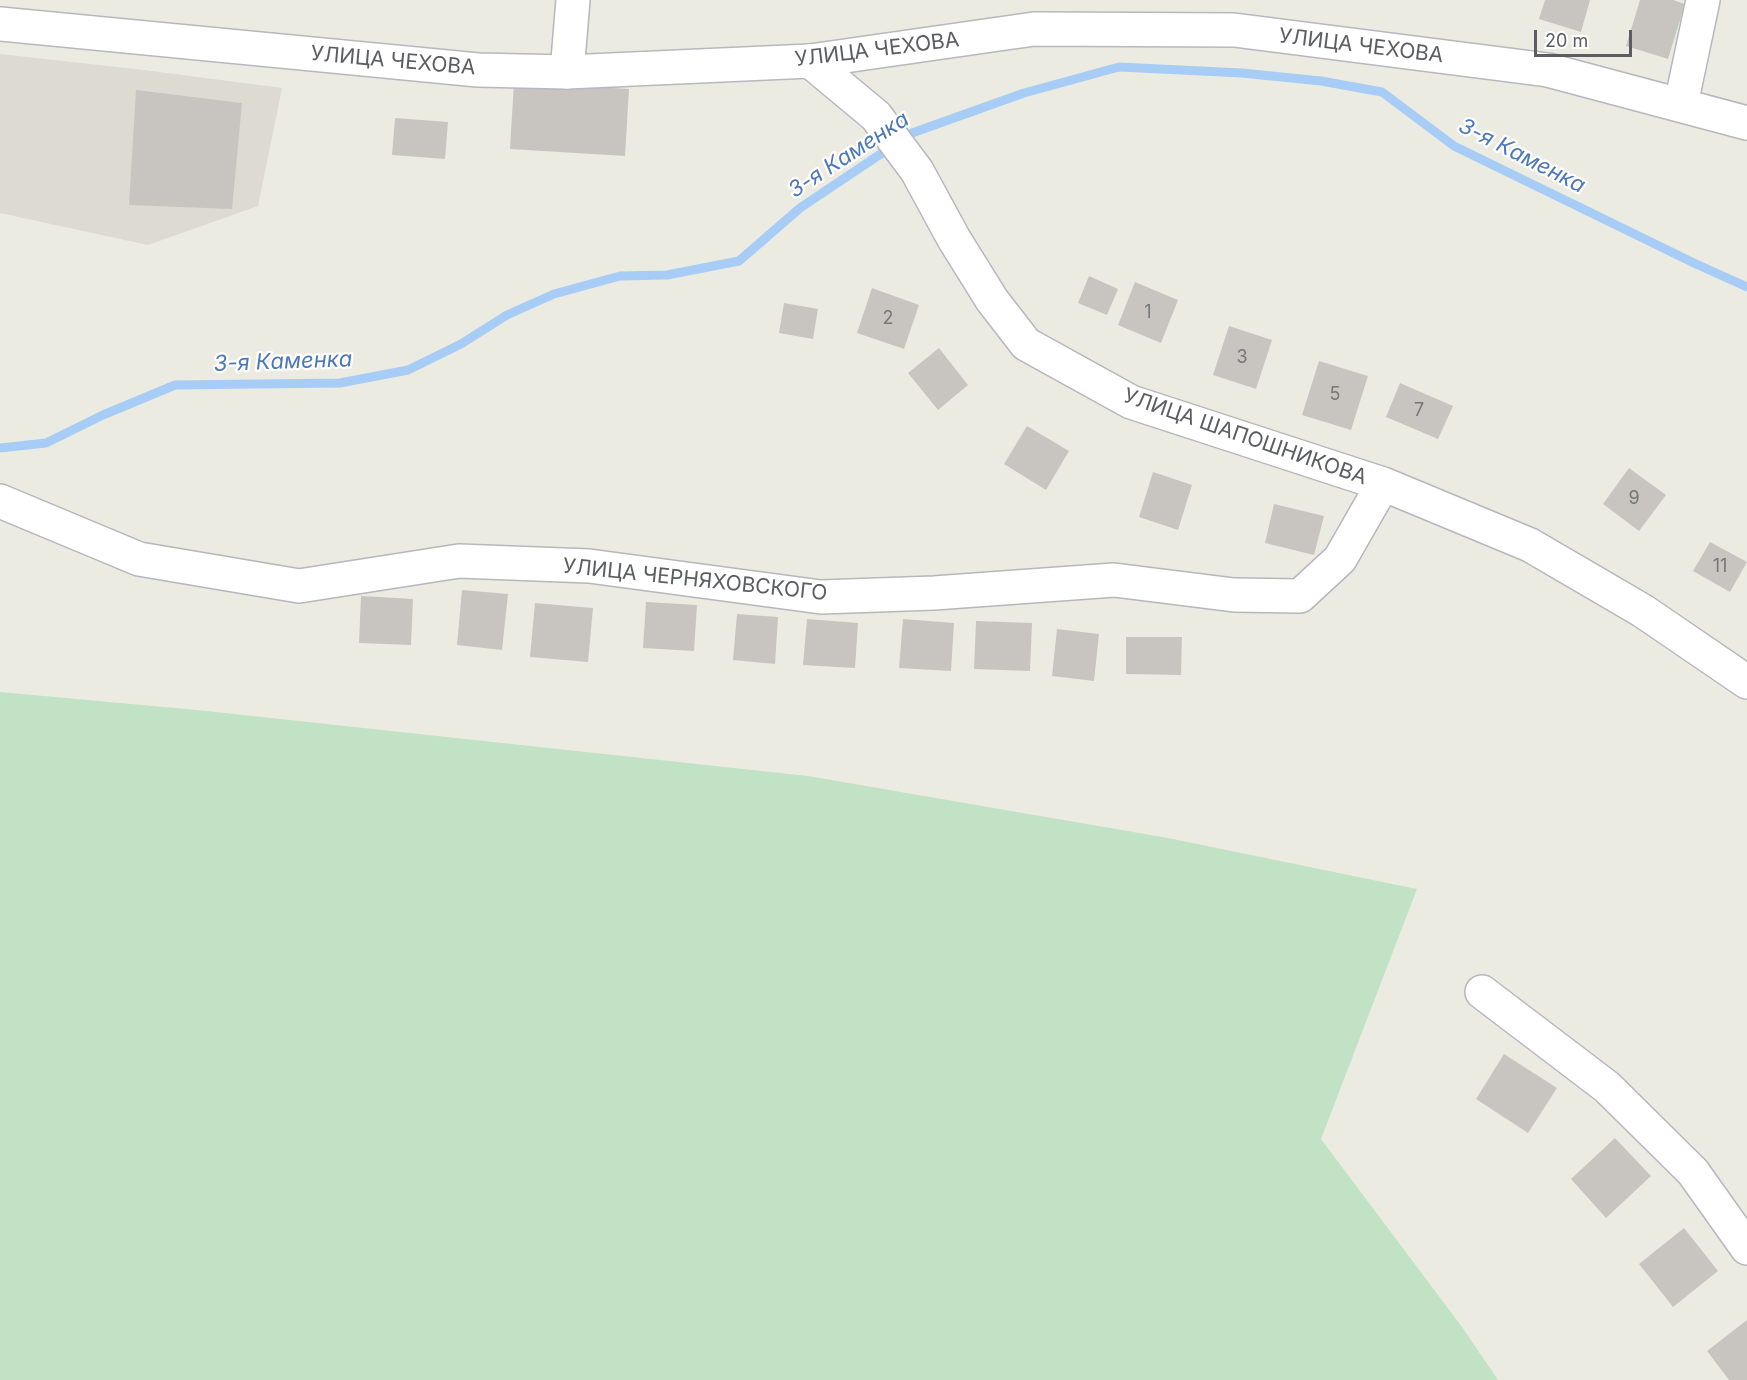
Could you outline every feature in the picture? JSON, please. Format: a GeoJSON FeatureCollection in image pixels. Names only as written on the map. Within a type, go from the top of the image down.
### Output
{"type":"FeatureCollection","features":[{"type":"Feature","properties":{"kind":"street"},"geometry":{"type":"LineString","coordinates":[[567,72],[573,0]]}},
{"type":"Feature","properties":{"kind":"street"},"geometry":{"type":"LineString","coordinates":[[1681,104],[1703,0]]}},
{"type":"Feature","properties":{"kind":"street","name":"УЛИЦА ЧЕХОВА"},"geometry":{"type":"LineString","coordinates":[[0,24],[478,70],[567,72],[810,61],[1034,29],[1234,30],[1548,70],[1747,123]]}},
{"type":"Feature","properties":{"kind":"street","name":"УЛИЦА ШАПОШНИКОВА"},"geometry":{"type":"LineString","coordinates":[[810,61],[876,116],[916,171],[992,300],[1026,344],[1131,402],[1383,484],[1530,545],[1643,611],[1747,682]]}},
{"type":"Feature","properties":{"kind":"street","name":"УЛИЦА ЧЕРНЯХОВСКОГО"},"geometry":{"type":"LineString","coordinates":[[0,501],[139,560],[299,586],[459,561],[589,566],[822,597],[934,593],[1114,580],[1234,595],[1300,596],[1340,559],[1383,484]]}},
{"type":"Feature","properties":{"kind":"street"},"geometry":{"type":"LineString","coordinates":[[1482,992],[1607,1087],[1693,1172],[1747,1248]]}},
{"type":"Feature","properties":{"kind":"shaded area"},"geometry":{"type":"Polygon","coordinates":[[[0,54],[282,88],[258,206],[148,245],[0,213],[0,54]]]}},
{"type":"Feature","properties":{"kind":"green space"},"geometry":{"type":"Polygon","coordinates":[[[0,692],[197,710],[808,776],[1168,838],[1417,889],[1321,1139],[1462,1327],[1498,1380],[0,1380],[0,692]]]}},
{"type":"Feature","properties":{"kind":"building"},"geometry":{"type":"Polygon","coordinates":[[[1545,0],[1590,0],[1581,32],[1539,19],[1545,0]]]}},
{"type":"Feature","properties":{"kind":"building"},"geometry":{"type":"Polygon","coordinates":[[[1640,0],[1673,0],[1685,4],[1668,59],[1626,46],[1640,0]]]}},
{"type":"Feature","properties":{"kind":"building"},"geometry":{"type":"Polygon","coordinates":[[[514,82],[629,89],[625,156],[510,149],[514,82]]]}},
{"type":"Feature","properties":{"kind":"building"},"geometry":{"type":"Polygon","coordinates":[[[136,90],[242,103],[232,209],[129,205],[136,90]]]}},
{"type":"Feature","properties":{"kind":"building"},"geometry":{"type":"Polygon","coordinates":[[[395,118],[448,122],[445,159],[392,155],[395,118]]]}},
{"type":"Feature","properties":{"kind":"building"},"geometry":{"type":"Polygon","coordinates":[[[1089,276],[1118,289],[1107,315],[1078,303],[1089,276]]]}},
{"type":"Feature","properties":{"kind":"building"},"geometry":{"type":"Polygon","coordinates":[[[1135,282],[1178,300],[1161,343],[1118,325],[1135,282]]]}},
{"type":"Feature","properties":{"kind":"building"},"geometry":{"type":"Polygon","coordinates":[[[872,288],[919,305],[904,349],[857,333],[872,288]]]}},
{"type":"Feature","properties":{"kind":"building"},"geometry":{"type":"Polygon","coordinates":[[[784,303],[818,309],[813,339],[779,333],[784,303]]]}},
{"type":"Feature","properties":{"kind":"building"},"geometry":{"type":"Polygon","coordinates":[[[1229,326],[1272,340],[1256,389],[1213,375],[1229,326]]]}},
{"type":"Feature","properties":{"kind":"building"},"geometry":{"type":"Polygon","coordinates":[[[939,348],[968,385],[938,410],[908,373],[939,348]]]}},
{"type":"Feature","properties":{"kind":"building"},"geometry":{"type":"Polygon","coordinates":[[[1319,361],[1368,376],[1351,430],[1302,415],[1319,361]]]}},
{"type":"Feature","properties":{"kind":"building"},"geometry":{"type":"Polygon","coordinates":[[[1400,383],[1453,406],[1438,439],[1386,417],[1400,383]]]}},
{"type":"Feature","properties":{"kind":"building"},"geometry":{"type":"Polygon","coordinates":[[[1027,426],[1069,451],[1046,490],[1004,464],[1027,426]]]}},
{"type":"Feature","properties":{"kind":"building"},"geometry":{"type":"Polygon","coordinates":[[[1629,468],[1666,495],[1639,531],[1603,504],[1629,468]]]}},
{"type":"Feature","properties":{"kind":"building"},"geometry":{"type":"Polygon","coordinates":[[[1153,472],[1192,485],[1178,530],[1139,517],[1153,472]]]}},
{"type":"Feature","properties":{"kind":"building"},"geometry":{"type":"Polygon","coordinates":[[[1274,504],[1324,516],[1314,555],[1265,543],[1274,504]]]}},
{"type":"Feature","properties":{"kind":"building"},"geometry":{"type":"Polygon","coordinates":[[[1710,542],[1747,562],[1730,592],[1693,571],[1710,542]]]}},
{"type":"Feature","properties":{"kind":"building"},"geometry":{"type":"Polygon","coordinates":[[[462,590],[508,594],[502,650],[457,645],[462,590]]]}},
{"type":"Feature","properties":{"kind":"building"},"geometry":{"type":"Polygon","coordinates":[[[361,596],[413,599],[411,645],[359,643],[361,596]]]}},
{"type":"Feature","properties":{"kind":"building"},"geometry":{"type":"Polygon","coordinates":[[[646,602],[697,605],[694,651],[643,648],[646,602]]]}},
{"type":"Feature","properties":{"kind":"building"},"geometry":{"type":"Polygon","coordinates":[[[535,603],[593,608],[588,662],[530,657],[535,603]]]}},
{"type":"Feature","properties":{"kind":"building"},"geometry":{"type":"Polygon","coordinates":[[[737,614],[778,617],[775,664],[733,660],[737,614]]]}},
{"type":"Feature","properties":{"kind":"building"},"geometry":{"type":"Polygon","coordinates":[[[807,619],[858,623],[855,668],[803,665],[807,619]]]}},
{"type":"Feature","properties":{"kind":"building"},"geometry":{"type":"Polygon","coordinates":[[[903,619],[954,623],[951,671],[899,668],[903,619]]]}},
{"type":"Feature","properties":{"kind":"building"},"geometry":{"type":"Polygon","coordinates":[[[976,621],[1032,623],[1030,671],[974,669],[976,621]]]}},
{"type":"Feature","properties":{"kind":"building"},"geometry":{"type":"Polygon","coordinates":[[[1057,629],[1099,634],[1094,681],[1052,676],[1057,629]]]}},
{"type":"Feature","properties":{"kind":"building"},"geometry":{"type":"Polygon","coordinates":[[[1126,637],[1182,637],[1181,675],[1126,674],[1126,637]]]}},
{"type":"Feature","properties":{"kind":"building"},"geometry":{"type":"Polygon","coordinates":[[[1504,1054],[1557,1088],[1528,1133],[1476,1099],[1504,1054]]]}},
{"type":"Feature","properties":{"kind":"building"},"geometry":{"type":"Polygon","coordinates":[[[1615,1138],[1651,1176],[1606,1218],[1571,1179],[1615,1138]]]}},
{"type":"Feature","properties":{"kind":"building"},"geometry":{"type":"Polygon","coordinates":[[[1684,1228],[1718,1271],[1673,1307],[1639,1264],[1684,1228]]]}},
{"type":"Feature","properties":{"kind":"building"},"geometry":{"type":"Polygon","coordinates":[[[1747,1320],[1747,1380],[1729,1380],[1707,1351],[1747,1320]]]}},
{"type":"Feature","properties":{"kind":"waterway","name":"3-я Каменка"},"geometry":{"type":"LineString","coordinates":[[0,448],[46,443],[103,415],[175,385],[340,383],[408,370],[461,344],[507,315],[554,294],[620,276],[667,275],[739,261],[800,208],[912,133],[1024,93],[1119,67],[1242,73],[1321,81],[1382,92],[1454,146],[1747,287]]}}]}
